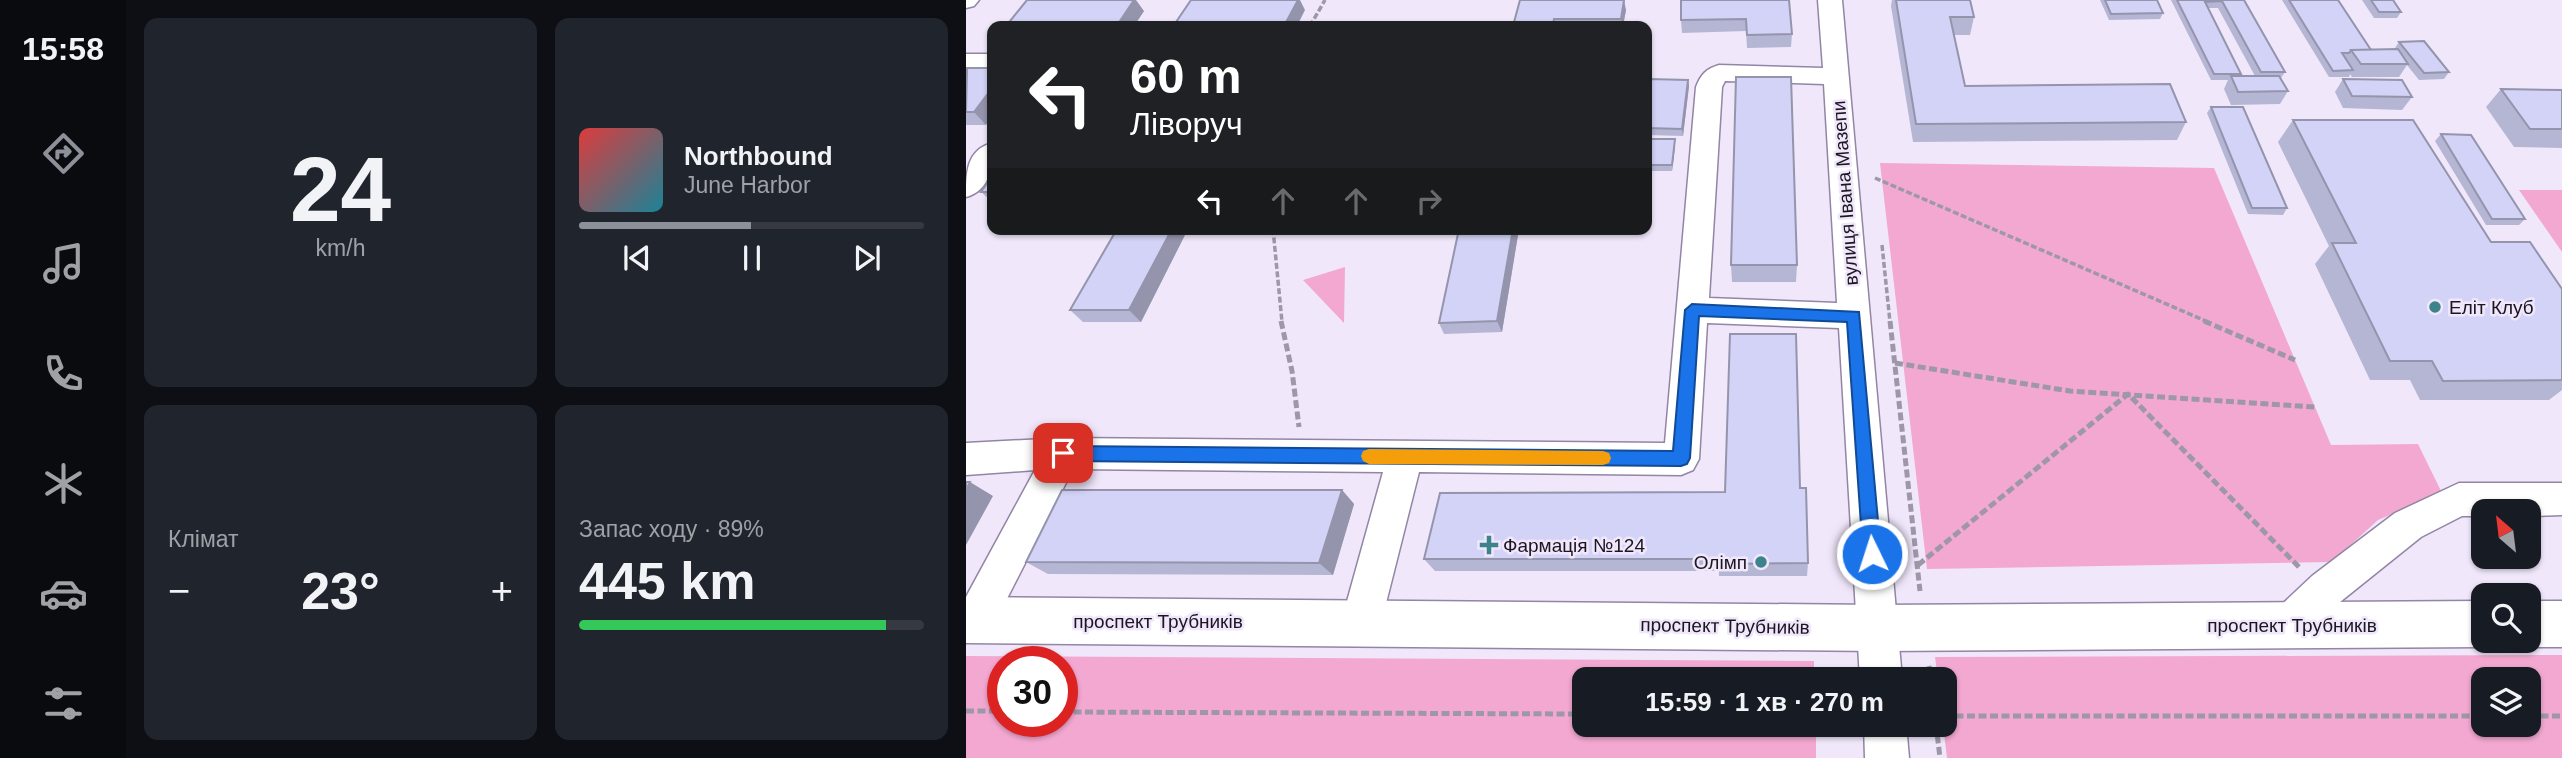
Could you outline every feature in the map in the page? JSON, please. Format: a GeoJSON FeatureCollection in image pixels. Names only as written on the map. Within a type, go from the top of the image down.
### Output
{"type":"FeatureCollection","features":[{"type":"Feature","properties":{"kind":"main road","name":"проспект Трубників"},"geometry":{"type":"LineString","coordinates":[[971,620],[1878,628],[2471,624]]}},
{"type":"Feature","properties":{"kind":"main road"},"geometry":{"type":"LineString","coordinates":[[2541,624],[2562,624]]}},
{"type":"Feature","properties":{"kind":"street","name":"вулиця Івана Мазепи"},"geometry":{"type":"LineString","coordinates":[[1830,0],[1880,667]]}},
{"type":"Feature","properties":{"kind":"street"},"geometry":{"type":"LineString","coordinates":[[966,62],[987,62]]}},
{"type":"Feature","properties":{"kind":"street"},"geometry":{"type":"LineString","coordinates":[[966,459],[1063,453],[1681,458],[1709,87],[1712,78],[1718,74],[1836,76]]}},
{"type":"Feature","properties":{"kind":"street"},"geometry":{"type":"LineString","coordinates":[[966,187],[987,159]]}},
{"type":"Feature","properties":{"kind":"street"},"geometry":{"type":"LineString","coordinates":[[1692,310],[1854,316]]}},
{"type":"Feature","properties":{"kind":"street"},"geometry":{"type":"LineString","coordinates":[[971,620],[1063,453]]}},
{"type":"Feature","properties":{"kind":"street"},"geometry":{"type":"LineString","coordinates":[[1361,623],[1405,456]]}},
{"type":"Feature","properties":{"kind":"street"},"geometry":{"type":"LineString","coordinates":[[2290,624],[2326,589],[2409,525],[2459,500],[2562,499]]}},
{"type":"Feature","properties":{"kind":"street"},"geometry":{"type":"LineString","coordinates":[[1886,737],[1887,758]]}},
{"type":"Feature","properties":{"kind":"path"},"geometry":{"type":"LineString","coordinates":[[1313,21],[1325,0]]}},
{"type":"Feature","properties":{"kind":"path"},"geometry":{"type":"LineString","coordinates":[[1876,191],[1875,178],[2295,360]]}},
{"type":"Feature","properties":{"kind":"path"},"geometry":{"type":"LineString","coordinates":[[1273,235],[1278,305],[1292,371],[1303,456]]}},
{"type":"Feature","properties":{"kind":"path"},"geometry":{"type":"LineString","coordinates":[[1882,244],[1929,667]]}},
{"type":"Feature","properties":{"kind":"path"},"geometry":{"type":"LineString","coordinates":[[1895,363],[2070,391],[2315,407]]}},
{"type":"Feature","properties":{"kind":"path"},"geometry":{"type":"LineString","coordinates":[[1918,566],[2127,394]]}},
{"type":"Feature","properties":{"kind":"path"},"geometry":{"type":"LineString","coordinates":[[2127,394],[2309,578]]}},
{"type":"Feature","properties":{"kind":"path"},"geometry":{"type":"LineString","coordinates":[[966,711],[987,711]]}},
{"type":"Feature","properties":{"kind":"path"},"geometry":{"type":"LineString","coordinates":[[1078,712],[1572,714]]}},
{"type":"Feature","properties":{"kind":"path"},"geometry":{"type":"LineString","coordinates":[[1957,716],[2471,716]]}},
{"type":"Feature","properties":{"kind":"path"},"geometry":{"type":"LineString","coordinates":[[2541,716],[2562,716]]}},
{"type":"Feature","properties":{"kind":"path"},"geometry":{"type":"LineString","coordinates":[[1938,737],[1940,758]]}},
{"type":"Feature","properties":{"kind":"shaded area"},"geometry":{"type":"Polygon","coordinates":[[[1880,163],[2214,168],[2331,445],[2418,444],[2442,493],[2378,520],[2332,562],[1927,569],[1880,163]]]}},
{"type":"Feature","properties":{"kind":"shaded area"},"geometry":{"type":"Polygon","coordinates":[[[2519,190],[2562,190],[2562,252],[2519,190]]]}},
{"type":"Feature","properties":{"kind":"shaded area"},"geometry":{"type":"Polygon","coordinates":[[[1345,267],[1344,323],[1303,280],[1345,267]]]}},
{"type":"Feature","properties":{"kind":"shaded area"},"geometry":{"type":"Polygon","coordinates":[[[2562,655],[2562,758],[1947,758],[1944,737],[1957,737],[1957,667],[1936,667],[1935,657],[2562,655]]]}},
{"type":"Feature","properties":{"kind":"shaded area"},"geometry":{"type":"Polygon","coordinates":[[[966,656],[987,656],[987,737],[1078,737],[1078,657],[1814,661],[1814,667],[1572,667],[1572,737],[1816,737],[1816,758],[966,758],[966,656]]]}},
{"type":"Feature","properties":{"kind":"building"},"geometry":{"type":"Polygon","coordinates":[[[1027,0],[1134,0],[1120,21],[1010,21],[1027,0]]]}},
{"type":"Feature","properties":{"kind":"building"},"geometry":{"type":"Polygon","coordinates":[[[1191,0],[1298,0],[1287,21],[1177,21],[1191,0]]]}},
{"type":"Feature","properties":{"kind":"building"},"geometry":{"type":"Polygon","coordinates":[[[1520,0],[1624,0],[1621,19],[1514,21],[1520,0]]]}},
{"type":"Feature","properties":{"kind":"building"},"geometry":{"type":"Polygon","coordinates":[[[1681,0],[1789,0],[1792,34],[1747,35],[1746,19],[1681,20],[1681,0]]]}},
{"type":"Feature","properties":{"kind":"building"},"geometry":{"type":"Polygon","coordinates":[[[1896,0],[1970,0],[1974,17],[1950,17],[1965,86],[2170,84],[2186,122],[1916,124],[1896,0]]]}},
{"type":"Feature","properties":{"kind":"building"},"geometry":{"type":"Polygon","coordinates":[[[2105,0],[2157,0],[2163,13],[2111,14],[2105,0]]]}},
{"type":"Feature","properties":{"kind":"building"},"geometry":{"type":"Polygon","coordinates":[[[2177,0],[2244,0],[2285,72],[2261,72],[2222,1],[2205,2],[2241,74],[2214,74],[2177,0]]]}},
{"type":"Feature","properties":{"kind":"building"},"geometry":{"type":"Polygon","coordinates":[[[2289,0],[2338,0],[2371,50],[2342,53],[2353,70],[2333,71],[2289,0]]]}},
{"type":"Feature","properties":{"kind":"building"},"geometry":{"type":"Polygon","coordinates":[[[2371,0],[2393,0],[2401,12],[2379,12],[2371,0]]]}},
{"type":"Feature","properties":{"kind":"building"},"geometry":{"type":"Polygon","coordinates":[[[2424,41],[2449,72],[2424,73],[2399,42],[2424,41]]]}},
{"type":"Feature","properties":{"kind":"building"},"geometry":{"type":"Polygon","coordinates":[[[2398,49],[2408,64],[2361,64],[2351,50],[2398,49]]]}},
{"type":"Feature","properties":{"kind":"building"},"geometry":{"type":"Polygon","coordinates":[[[967,68],[987,68],[987,95],[974,112],[966,112],[967,68]]]}},
{"type":"Feature","properties":{"kind":"building"},"geometry":{"type":"Polygon","coordinates":[[[2231,76],[2279,76],[2288,91],[2238,92],[2231,76]]]}},
{"type":"Feature","properties":{"kind":"building"},"geometry":{"type":"Polygon","coordinates":[[[1736,77],[1791,77],[1797,265],[1731,265],[1736,77]]]}},
{"type":"Feature","properties":{"kind":"building"},"geometry":{"type":"Polygon","coordinates":[[[1652,79],[1688,80],[1682,129],[1652,128],[1652,79]]]}},
{"type":"Feature","properties":{"kind":"building"},"geometry":{"type":"Polygon","coordinates":[[[2343,79],[2402,80],[2412,97],[2352,96],[2343,79]]]}},
{"type":"Feature","properties":{"kind":"building"},"geometry":{"type":"Polygon","coordinates":[[[2501,89],[2562,90],[2562,129],[2530,129],[2501,89]]]}},
{"type":"Feature","properties":{"kind":"building"},"geometry":{"type":"Polygon","coordinates":[[[2211,107],[2243,107],[2287,208],[2252,208],[2211,107]]]}},
{"type":"Feature","properties":{"kind":"building","name":"Еліт Клуб"},"geometry":{"type":"Polygon","coordinates":[[[2293,120],[2413,120],[2491,242],[2530,242],[2562,289],[2562,380],[2443,381],[2432,361],[2390,361],[2332,243],[2356,243],[2293,120]]]}},
{"type":"Feature","properties":{"kind":"building"},"geometry":{"type":"Polygon","coordinates":[[[2441,134],[2471,135],[2525,219],[2492,219],[2441,134]]]}},
{"type":"Feature","properties":{"kind":"building"},"geometry":{"type":"Polygon","coordinates":[[[1652,139],[1675,139],[1672,165],[1652,165],[1652,139]]]}},
{"type":"Feature","properties":{"kind":"building"},"geometry":{"type":"Polygon","coordinates":[[[1114,235],[1169,235],[1129,310],[1070,310],[1114,235]]]}},
{"type":"Feature","properties":{"kind":"building"},"geometry":{"type":"Polygon","coordinates":[[[1458,235],[1512,235],[1497,321],[1439,323],[1458,235]]]}},
{"type":"Feature","properties":{"kind":"building"},"geometry":{"type":"Polygon","coordinates":[[[1730,334],[1796,334],[1800,488],[1806,488],[1808,563],[1718,564],[1718,559],[1424,559],[1440,493],[1725,492],[1730,334]]]}},
{"type":"Feature","properties":{"kind":"building"},"geometry":{"type":"Polygon","coordinates":[[[1062,490],[1342,490],[1319,563],[1026,562],[1062,490]]]}},
{"type":"Feature","properties":{"kind":"slow traffic"},"geometry":{"type":"LineString","coordinates":[[1369,456],[1603,458]]}},
{"type":"Feature","properties":{"kind":"place","name":"Еліт Клуб"},"geometry":{"type":"Point","coordinates":[2435,307]}},
{"type":"Feature","properties":{"kind":"place","name":"Фармація №124"},"geometry":{"type":"Point","coordinates":[1489,545]}},
{"type":"Feature","properties":{"kind":"place","name":"Олімп"},"geometry":{"type":"Point","coordinates":[1761,562]}},
{"type":"Feature","properties":{"kind":"route"},"geometry":{"type":"LineString","coordinates":[[1063,453],[1681,458],[1692,310],[1854,316],[1872,554]]}}]}
